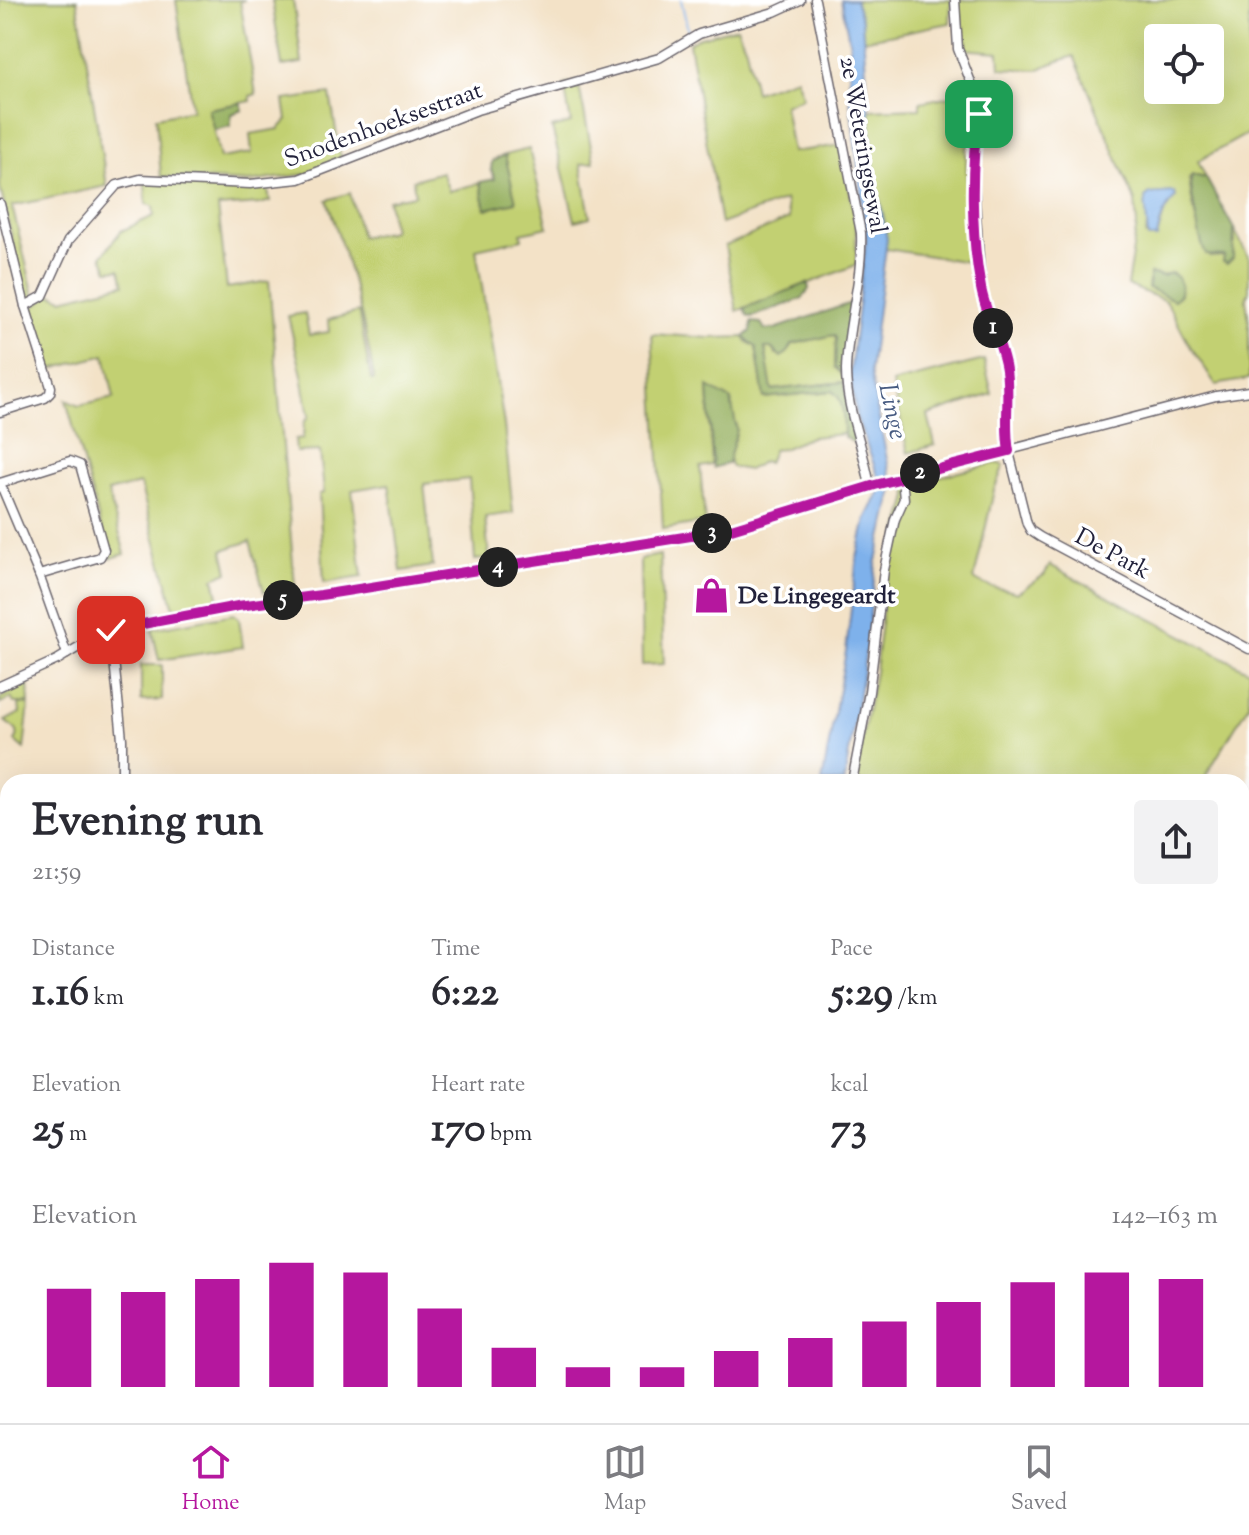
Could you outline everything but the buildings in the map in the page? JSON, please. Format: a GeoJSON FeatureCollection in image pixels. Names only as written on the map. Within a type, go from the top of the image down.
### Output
{"type":"FeatureCollection","features":[{"type":"Feature","properties":{"kind":"street","name":"Snodenhoeksestraat"},"geometry":{"type":"LineString","coordinates":[[25,306],[43,296],[68,241],[117,185],[140,179],[250,184],[299,179],[477,110],[659,58],[699,34],[774,12],[800,0]]}},
{"type":"Feature","properties":{"kind":"street","name":"2e Weteringsewal"},"geometry":{"type":"LineString","coordinates":[[815,0],[861,233],[862,252],[849,338],[847,393],[872,486]]}},
{"type":"Feature","properties":{"kind":"street","name":"De Park"},"geometry":{"type":"LineString","coordinates":[[955,0],[958,49],[979,103],[973,168],[977,261],[987,314],[1007,372],[1009,451],[1031,531],[1249,649]]}},
{"type":"Feature","properties":{"kind":"street"},"geometry":{"type":"LineString","coordinates":[[0,204],[25,306],[51,387],[45,398],[0,412]]}},
{"type":"Feature","properties":{"kind":"street"},"geometry":{"type":"LineString","coordinates":[[0,686],[111,630],[238,606],[728,530],[898,479],[1216,396],[1249,391]]}},
{"type":"Feature","properties":{"kind":"street"},"geometry":{"type":"LineString","coordinates":[[39,575],[100,557],[104,550],[80,465],[70,461],[0,483],[4,503],[39,575],[67,654]]}},
{"type":"Feature","properties":{"kind":"street"},"geometry":{"type":"LineString","coordinates":[[854,774],[869,692],[884,570],[895,519],[904,499],[898,479]]}},
{"type":"Feature","properties":{"kind":"street"},"geometry":{"type":"LineString","coordinates":[[111,630],[122,739],[122,774]]}},
{"type":"Feature","properties":{"kind":"green space"},"geometry":{"type":"Polygon","coordinates":[[[0,0],[77,0],[107,186],[12,206],[35,300],[31,302],[27,300],[0,188],[0,0]]]}},
{"type":"Feature","properties":{"kind":"green space"},"geometry":{"type":"Polygon","coordinates":[[[176,0],[245,0],[240,1],[256,94],[250,96],[251,101],[209,109],[220,158],[252,153],[250,134],[279,129],[287,120],[284,100],[330,94],[340,154],[344,159],[307,174],[249,182],[161,177],[156,117],[192,110],[176,0]]]}},
{"type":"Feature","properties":{"kind":"green space"},"geometry":{"type":"Polygon","coordinates":[[[272,0],[293,0],[302,63],[282,66],[272,0]]]}},
{"type":"Feature","properties":{"kind":"green space"},"geometry":{"type":"Polygon","coordinates":[[[855,0],[951,0],[950,23],[863,40],[862,21],[855,0]]]}},
{"type":"Feature","properties":{"kind":"green space"},"geometry":{"type":"Polygon","coordinates":[[[957,0],[1249,0],[1249,133],[1198,161],[1206,178],[1192,175],[1189,179],[1199,230],[1210,257],[1224,256],[1235,243],[1234,229],[1249,258],[1249,291],[1246,299],[1249,379],[1216,385],[1166,301],[1127,285],[1137,225],[1135,201],[1074,56],[1038,70],[1000,68],[999,52],[961,49],[957,0]],[[1174,192],[1150,194],[1146,236],[1158,233],[1166,207],[1176,197],[1174,192]],[[1170,273],[1163,276],[1152,274],[1151,289],[1174,300],[1180,294],[1181,284],[1170,273]]]}},
{"type":"Feature","properties":{"kind":"green space"},"geometry":{"type":"Polygon","coordinates":[[[737,27],[746,48],[755,92],[796,78],[803,97],[784,105],[792,152],[841,145],[856,223],[856,265],[737,311],[725,246],[789,219],[785,200],[721,224],[689,43],[737,27]]]}},
{"type":"Feature","properties":{"kind":"green space"},"geometry":{"type":"Polygon","coordinates":[[[578,81],[594,162],[581,164],[590,217],[575,221],[552,128],[571,123],[564,85],[578,81]]]}},
{"type":"Feature","properties":{"kind":"green space"},"geometry":{"type":"Polygon","coordinates":[[[972,92],[976,103],[970,146],[966,147],[969,262],[886,249],[886,229],[874,171],[868,110],[920,108],[920,102],[972,92]]]}},
{"type":"Feature","properties":{"kind":"green space"},"geometry":{"type":"Polygon","coordinates":[[[241,103],[243,110],[231,114],[231,126],[214,130],[208,109],[241,103]]]}},
{"type":"Feature","properties":{"kind":"green space"},"geometry":{"type":"Polygon","coordinates":[[[529,149],[548,227],[521,233],[522,239],[476,249],[504,425],[513,513],[485,517],[489,558],[475,560],[469,479],[424,484],[433,566],[401,571],[389,484],[352,490],[362,577],[324,583],[319,494],[324,493],[320,451],[296,452],[295,439],[303,438],[304,423],[309,416],[288,316],[305,313],[309,335],[329,332],[328,320],[359,312],[371,380],[374,380],[355,289],[327,200],[350,193],[361,237],[393,231],[388,200],[415,195],[413,180],[442,172],[449,191],[480,183],[486,209],[515,202],[505,155],[529,149]]]}},
{"type":"Feature","properties":{"kind":"green space"},"geometry":{"type":"Polygon","coordinates":[[[505,155],[516,202],[486,209],[480,182],[495,179],[491,170],[492,161],[505,155]]]}},
{"type":"Feature","properties":{"kind":"green space"},"geometry":{"type":"Polygon","coordinates":[[[1192,175],[1206,178],[1234,229],[1233,258],[1227,264],[1223,262],[1224,256],[1206,255],[1204,250],[1193,202],[1192,175]]]}},
{"type":"Feature","properties":{"kind":"green space"},"geometry":{"type":"Polygon","coordinates":[[[145,182],[267,186],[270,201],[218,207],[227,288],[269,281],[295,587],[264,592],[250,541],[223,550],[228,572],[214,578],[219,601],[174,609],[140,484],[108,492],[125,554],[111,558],[107,549],[66,400],[79,406],[114,398],[105,355],[48,370],[31,313],[32,308],[51,294],[63,299],[124,284],[120,269],[108,270],[102,256],[121,231],[154,216],[153,206],[146,204],[145,182]]]}},
{"type":"Feature","properties":{"kind":"green space"},"geometry":{"type":"Polygon","coordinates":[[[1170,273],[1178,278],[1180,284],[1180,294],[1174,300],[1148,288],[1150,274],[1163,276],[1170,273]]]}},
{"type":"Feature","properties":{"kind":"green space"},"geometry":{"type":"Polygon","coordinates":[[[808,283],[809,289],[802,299],[751,317],[744,308],[808,283]]]}},
{"type":"Feature","properties":{"kind":"green space"},"geometry":{"type":"Polygon","coordinates":[[[851,303],[843,375],[835,367],[834,335],[793,344],[781,357],[771,348],[765,348],[772,390],[844,382],[856,444],[844,437],[842,406],[832,391],[764,398],[756,347],[744,337],[751,331],[752,322],[761,323],[765,330],[775,329],[851,303]]]}},
{"type":"Feature","properties":{"kind":"green space"},"geometry":{"type":"Polygon","coordinates":[[[652,334],[744,337],[756,347],[764,398],[832,391],[843,410],[843,434],[811,437],[773,450],[768,463],[764,461],[748,470],[732,467],[728,458],[731,400],[708,388],[712,465],[700,467],[705,522],[663,529],[652,334]]]}},
{"type":"Feature","properties":{"kind":"green space"},"geometry":{"type":"Polygon","coordinates":[[[834,335],[835,367],[843,375],[844,382],[771,390],[765,347],[776,354],[787,353],[792,344],[834,335]]]}},
{"type":"Feature","properties":{"kind":"green space"},"geometry":{"type":"Polygon","coordinates":[[[984,360],[992,394],[928,415],[935,445],[908,453],[892,383],[984,360]]]}},
{"type":"Feature","properties":{"kind":"green space"},"geometry":{"type":"Polygon","coordinates":[[[708,387],[731,400],[737,430],[728,463],[713,468],[708,387]]]}},
{"type":"Feature","properties":{"kind":"green space"},"geometry":{"type":"Polygon","coordinates":[[[997,463],[1004,465],[994,490],[974,579],[984,585],[1017,593],[1044,575],[1050,565],[1249,671],[1249,704],[1207,774],[856,774],[875,672],[886,581],[908,496],[907,488],[912,483],[997,463]]]}},
{"type":"Feature","properties":{"kind":"green space"},"geometry":{"type":"Polygon","coordinates":[[[660,555],[664,664],[642,665],[640,559],[660,555]]]}},
{"type":"Feature","properties":{"kind":"green space"},"geometry":{"type":"Polygon","coordinates":[[[234,614],[239,618],[243,647],[159,660],[152,629],[234,614]]]}},
{"type":"Feature","properties":{"kind":"green space"},"geometry":{"type":"Polygon","coordinates":[[[141,665],[162,665],[162,700],[141,701],[141,665]]]}},
{"type":"Feature","properties":{"kind":"green space"},"geometry":{"type":"Polygon","coordinates":[[[28,683],[29,703],[14,703],[11,698],[0,704],[0,698],[28,683]]]}},
{"type":"Feature","properties":{"kind":"green space"},"geometry":{"type":"Polygon","coordinates":[[[19,704],[29,704],[24,749],[15,741],[17,731],[5,721],[20,713],[19,704]]]}},
{"type":"Feature","properties":{"kind":"water"},"geometry":{"type":"Polygon","coordinates":[[[841,0],[855,0],[862,21],[874,171],[887,239],[870,371],[893,490],[876,565],[864,665],[845,774],[823,774],[846,651],[857,558],[866,519],[879,493],[878,476],[856,416],[850,373],[866,240],[849,91],[850,45],[841,0]]]}},
{"type":"Feature","properties":{"kind":"water"},"geometry":{"type":"Polygon","coordinates":[[[1174,192],[1176,197],[1163,216],[1157,238],[1148,238],[1145,198],[1150,194],[1174,192]]]}},
{"type":"Feature","properties":{"kind":"waterway"},"geometry":{"type":"LineString","coordinates":[[681,0],[688,30]]}},
{"type":"Feature","properties":{"kind":"place","name":"De Lingegeardt"},"geometry":{"type":"Point","coordinates":[712,595]}},
{"type":"Feature","properties":{"kind":"route"},"geometry":{"type":"LineString","coordinates":[[111,630],[175,616],[728,530],[875,485],[1009,451],[1007,372],[987,314],[977,261],[973,168],[979,114]]}},
{"type":"Feature","properties":{"kind":"water label","name":"Linge"},"geometry":{"type":"Point","coordinates":[894,411]}}]}
